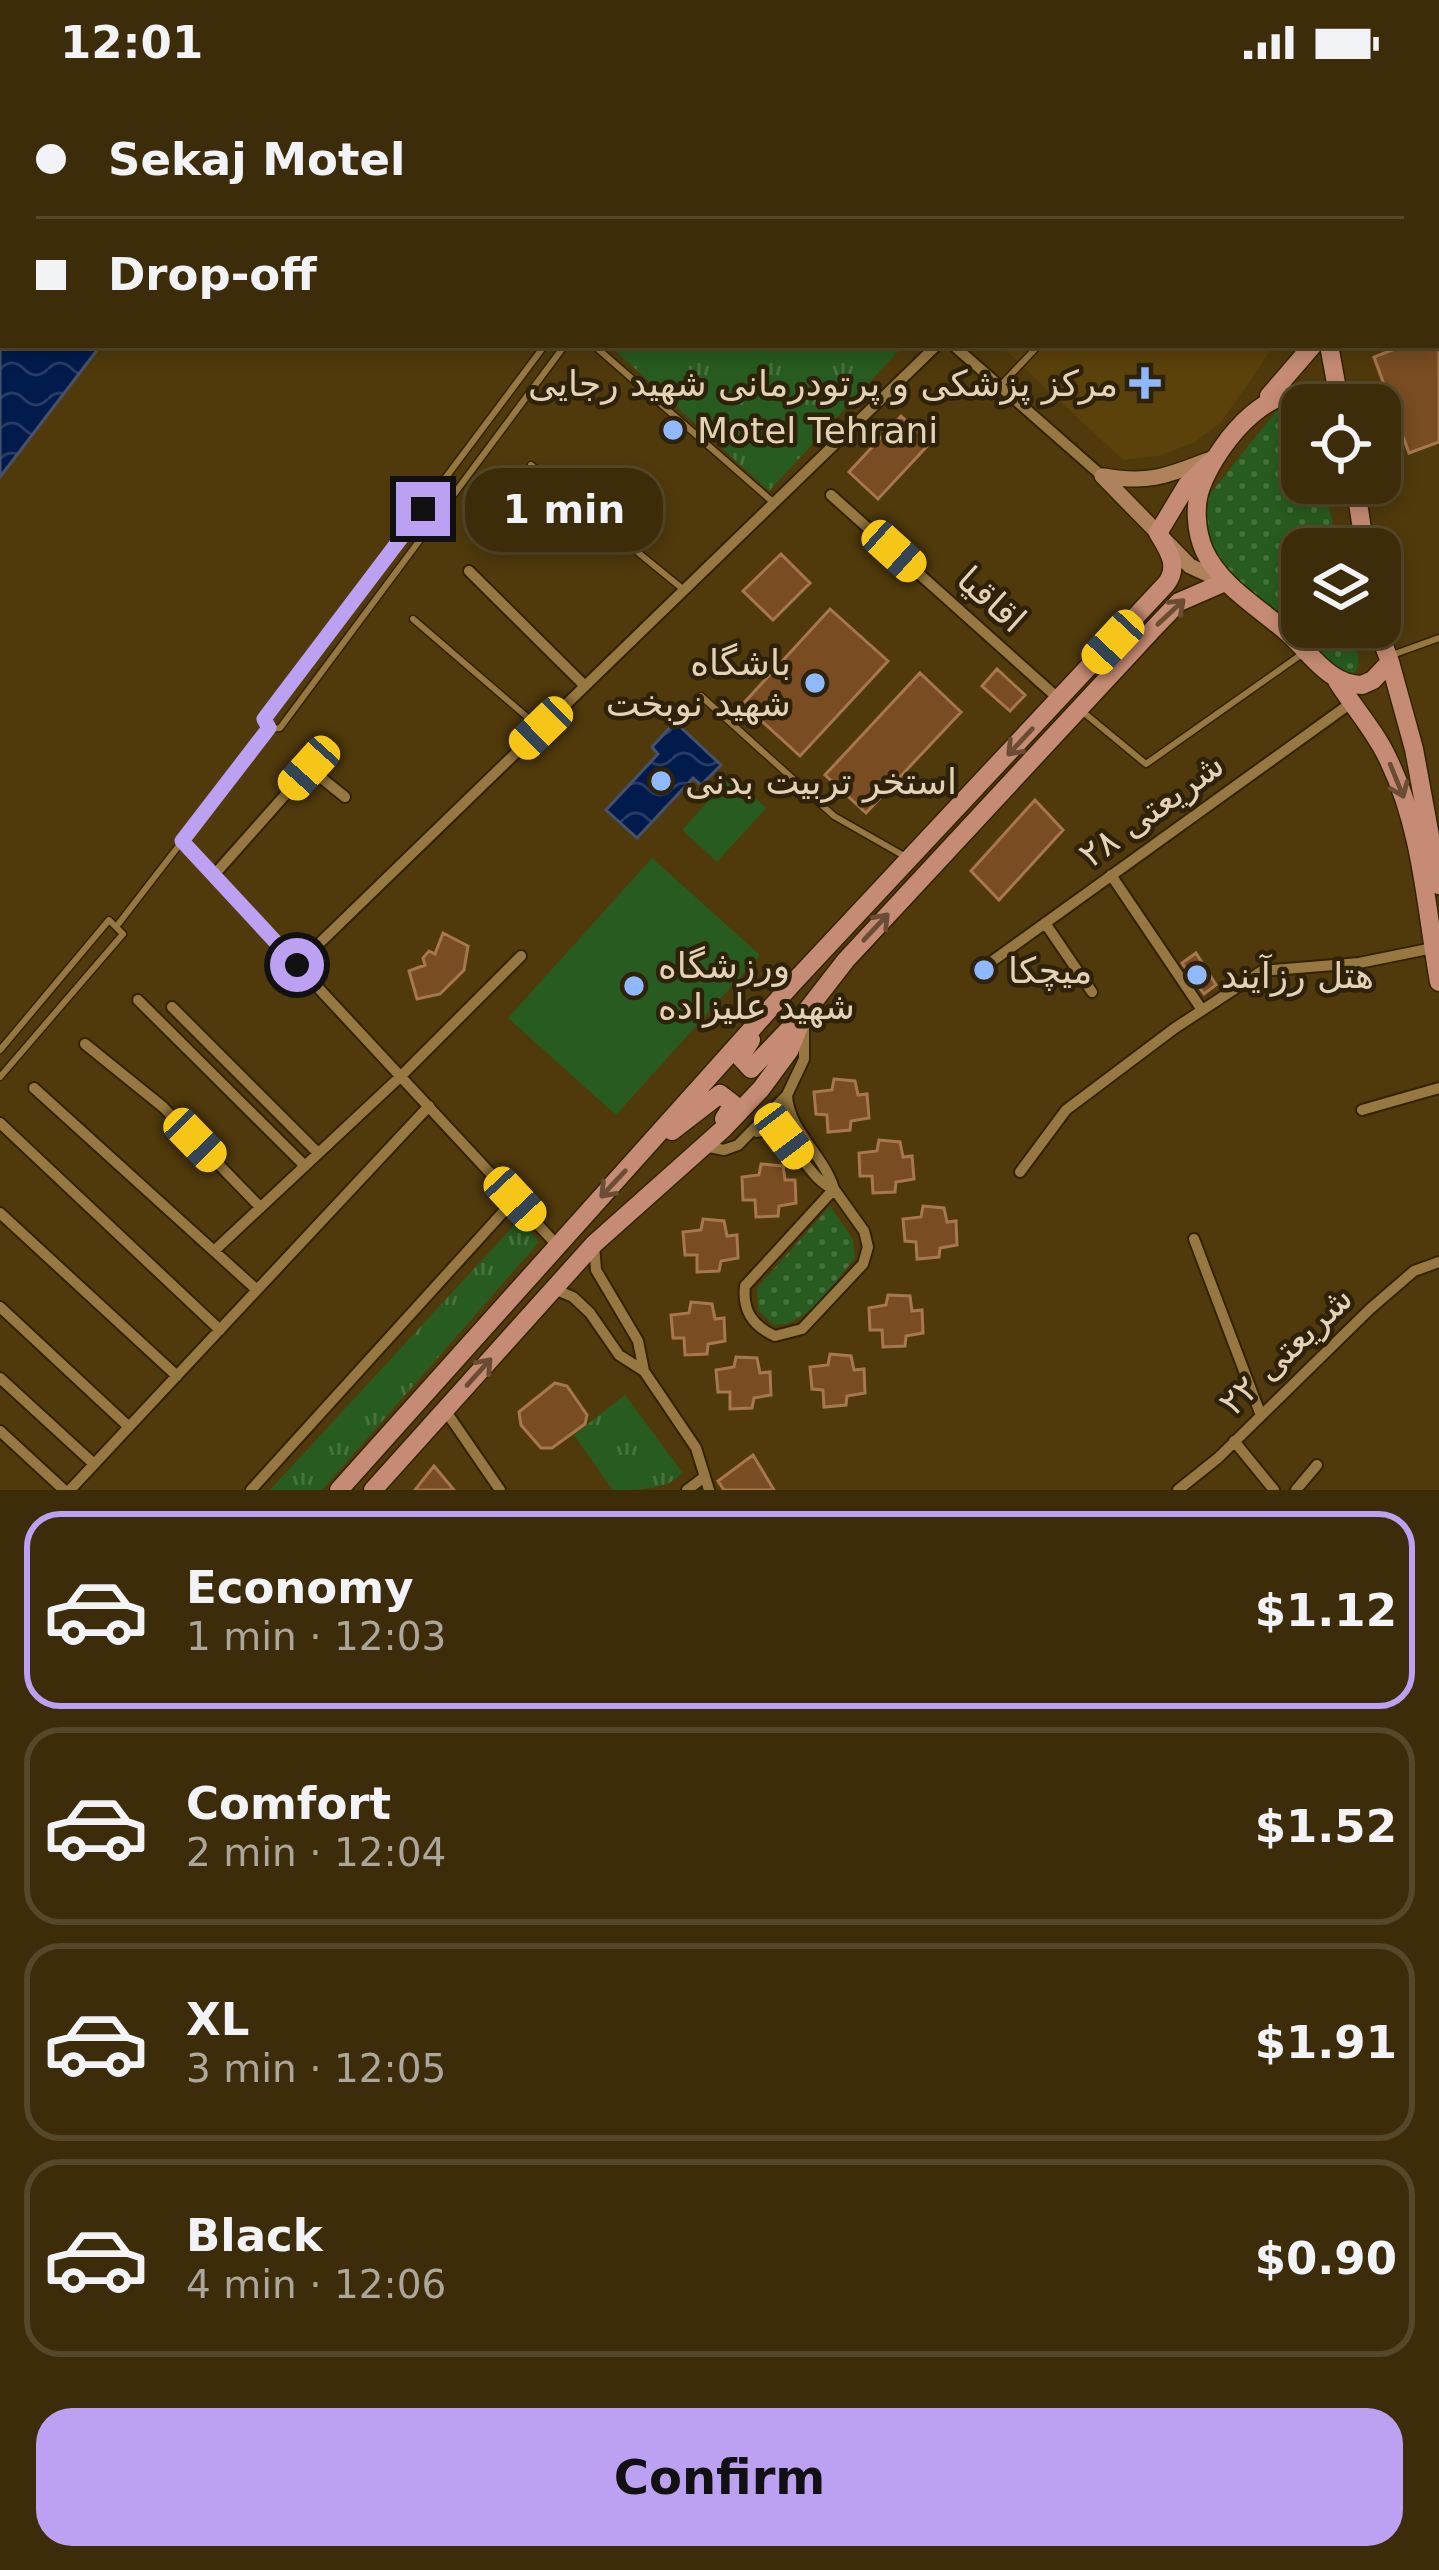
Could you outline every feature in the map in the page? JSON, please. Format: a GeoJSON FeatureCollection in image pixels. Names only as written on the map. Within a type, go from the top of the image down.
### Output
{"type":"FeatureCollection","features":[{"type":"Feature","properties":{"kind":"main road"},"geometry":{"type":"LineString","coordinates":[[1158,533],[1187,484],[1310,348]]}},
{"type":"Feature","properties":{"kind":"main road"},"geometry":{"type":"LineString","coordinates":[[1330,348],[1336,384]]}},
{"type":"Feature","properties":{"kind":"main road"},"geometry":{"type":"LineString","coordinates":[[1264,403],[1281,396]]}},
{"type":"Feature","properties":{"kind":"main road"},"geometry":{"type":"LineString","coordinates":[[1102,476],[1138,482],[1163,478],[1216,457]]}},
{"type":"Feature","properties":{"kind":"main road"},"geometry":{"type":"LineString","coordinates":[[1216,457],[1200,489],[1197,526],[1203,548],[1225,582]]}},
{"type":"Feature","properties":{"kind":"main road"},"geometry":{"type":"LineString","coordinates":[[1102,476],[1190,566],[1225,582],[1281,623]]}},
{"type":"Feature","properties":{"kind":"main road"},"geometry":{"type":"LineString","coordinates":[[339,1490],[556,1244],[1173,575],[1172,558],[1158,533]]}},
{"type":"Feature","properties":{"kind":"main road"},"geometry":{"type":"LineString","coordinates":[[794,983],[742,1051],[743,1065],[756,1067],[846,960],[1179,602],[1225,582]]}},
{"type":"Feature","properties":{"kind":"main road"},"geometry":{"type":"LineString","coordinates":[[1311,648],[1386,754],[1404,796],[1439,982]]}},
{"type":"Feature","properties":{"kind":"main road"},"geometry":{"type":"LineString","coordinates":[[1385,648],[1434,821],[1439,885]]}},
{"type":"Feature","properties":{"kind":"main road"},"geometry":{"type":"LineString","coordinates":[[1337,681],[1362,685],[1389,659]]}},
{"type":"Feature","properties":{"kind":"main road"},"geometry":{"type":"LineString","coordinates":[[701,1145],[761,1090],[789,1051],[804,1014]]}},
{"type":"Feature","properties":{"kind":"main road"},"geometry":{"type":"LineString","coordinates":[[373,1490],[594,1244],[701,1145],[732,1110],[732,1100],[727,1095],[712,1097],[646,1148]]}},
{"type":"Feature","properties":{"kind":"street"},"geometry":{"type":"LineString","coordinates":[[297,965],[934,348]]}},
{"type":"Feature","properties":{"kind":"street"},"geometry":{"type":"LineString","coordinates":[[956,348],[1102,476]]}},
{"type":"Feature","properties":{"kind":"street","name":"اقاقیا"},"geometry":{"type":"LineString","coordinates":[[831,495],[1060,700]]}},
{"type":"Feature","properties":{"kind":"street"},"geometry":{"type":"LineString","coordinates":[[469,571],[585,686]]}},
{"type":"Feature","properties":{"kind":"street","name":"شریعتی ۲۸"},"geometry":{"type":"LineString","coordinates":[[987,965],[1351,703]]}},
{"type":"Feature","properties":{"kind":"street"},"geometry":{"type":"LineString","coordinates":[[214,875],[309,768],[345,797]]}},
{"type":"Feature","properties":{"kind":"street"},"geometry":{"type":"LineString","coordinates":[[182,841],[556,1244]]}},
{"type":"Feature","properties":{"kind":"street"},"geometry":{"type":"LineString","coordinates":[[1112,875],[1202,1010]]}},
{"type":"Feature","properties":{"kind":"street"},"geometry":{"type":"LineString","coordinates":[[1045,923],[1092,992]]}},
{"type":"Feature","properties":{"kind":"street"},"geometry":{"type":"LineString","coordinates":[[1020,1172],[1066,1110],[1262,971],[1360,963],[1436,948]]}},
{"type":"Feature","properties":{"kind":"street"},"geometry":{"type":"LineString","coordinates":[[214,1251],[521,956]]}},
{"type":"Feature","properties":{"kind":"street"},"geometry":{"type":"LineString","coordinates":[[137,1000],[303,1164]]}},
{"type":"Feature","properties":{"kind":"street"},"geometry":{"type":"LineString","coordinates":[[172,1007],[317,1152]]}},
{"type":"Feature","properties":{"kind":"street"},"geometry":{"type":"LineString","coordinates":[[753,1133],[787,1095],[804,1058],[804,1014]]}},
{"type":"Feature","properties":{"kind":"street"},"geometry":{"type":"LineString","coordinates":[[85,1044],[163,1107],[260,1207]]}},
{"type":"Feature","properties":{"kind":"street"},"geometry":{"type":"LineString","coordinates":[[34,1088],[257,1291]]}},
{"type":"Feature","properties":{"kind":"street"},"geometry":{"type":"LineString","coordinates":[[1363,1110],[1439,1088]]}},
{"type":"Feature","properties":{"kind":"street"},"geometry":{"type":"LineString","coordinates":[[787,1095],[788,1109],[864,1232],[868,1247],[863,1264],[802,1329],[776,1336],[762,1330],[749,1317],[743,1300],[745,1286],[834,1189]]}},
{"type":"Feature","properties":{"kind":"street"},"geometry":{"type":"LineString","coordinates":[[0,1431],[67,1490],[428,1106]]}},
{"type":"Feature","properties":{"kind":"street"},"geometry":{"type":"LineString","coordinates":[[0,1123],[220,1330]]}},
{"type":"Feature","properties":{"kind":"street"},"geometry":{"type":"LineString","coordinates":[[701,1145],[724,1150],[768,1129],[784,1136],[820,1184],[834,1189]]}},
{"type":"Feature","properties":{"kind":"street"},"geometry":{"type":"LineString","coordinates":[[251,1490],[515,1199]]}},
{"type":"Feature","properties":{"kind":"street"},"geometry":{"type":"LineString","coordinates":[[0,1213],[177,1376]]}},
{"type":"Feature","properties":{"kind":"street"},"geometry":{"type":"LineString","coordinates":[[1194,1239],[1260,1413]]}},
{"type":"Feature","properties":{"kind":"street"},"geometry":{"type":"LineString","coordinates":[[594,1244],[596,1270],[638,1341],[644,1371]]}},
{"type":"Feature","properties":{"kind":"street","name":"شریعتی ۲۲"},"geometry":{"type":"LineString","coordinates":[[1178,1490],[1414,1271],[1439,1262]]}},
{"type":"Feature","properties":{"kind":"street"},"geometry":{"type":"LineString","coordinates":[[554,1289],[573,1297],[620,1355],[644,1371],[696,1448],[706,1484],[687,1490]]}},
{"type":"Feature","properties":{"kind":"street"},"geometry":{"type":"LineString","coordinates":[[0,1307],[129,1427]]}},
{"type":"Feature","properties":{"kind":"street"},"geometry":{"type":"LineString","coordinates":[[0,1378],[94,1464]]}},
{"type":"Feature","properties":{"kind":"street"},"geometry":{"type":"LineString","coordinates":[[445,1410],[500,1490]]}},
{"type":"Feature","properties":{"kind":"street"},"geometry":{"type":"LineString","coordinates":[[1234,1441],[1274,1490]]}},
{"type":"Feature","properties":{"kind":"street"},"geometry":{"type":"LineString","coordinates":[[1296,1490],[1317,1465]]}},
{"type":"Feature","properties":{"kind":"lane"},"geometry":{"type":"LineString","coordinates":[[269,728],[264,719],[542,348]]}},
{"type":"Feature","properties":{"kind":"lane"},"geometry":{"type":"LineString","coordinates":[[269,728],[280,728],[563,348]]}},
{"type":"Feature","properties":{"kind":"lane"},"geometry":{"type":"LineString","coordinates":[[1000,386],[1036,348]]}},
{"type":"Feature","properties":{"kind":"lane"},"geometry":{"type":"LineString","coordinates":[[598,349],[774,503]]}},
{"type":"Feature","properties":{"kind":"lane"},"geometry":{"type":"LineString","coordinates":[[515,385],[529,394]]}},
{"type":"Feature","properties":{"kind":"lane"},"geometry":{"type":"LineString","coordinates":[[531,465],[685,590]]}},
{"type":"Feature","properties":{"kind":"lane"},"geometry":{"type":"LineString","coordinates":[[349,605],[364,615]]}},
{"type":"Feature","properties":{"kind":"lane"},"geometry":{"type":"LineString","coordinates":[[412,620],[541,728]]}},
{"type":"Feature","properties":{"kind":"lane"},"geometry":{"type":"LineString","coordinates":[[1389,659],[1439,638]]}},
{"type":"Feature","properties":{"kind":"lane"},"geometry":{"type":"LineString","coordinates":[[1080,710],[1143,765],[1296,648]]}},
{"type":"Feature","properties":{"kind":"lane"},"geometry":{"type":"LineString","coordinates":[[701,696],[834,816],[910,859]]}},
{"type":"Feature","properties":{"kind":"lane"},"geometry":{"type":"LineString","coordinates":[[116,927],[269,728]]}},
{"type":"Feature","properties":{"kind":"lane"},"geometry":{"type":"LineString","coordinates":[[0,1050],[109,920],[123,934],[0,1077]]}},
{"type":"Feature","properties":{"kind":"shaded area","name":"مرکز پزشکی و پرتودرمانی شهید رجایی"},"geometry":{"type":"Polygon","coordinates":[[[1003,348],[1273,348],[1221,422],[1195,442],[1158,456],[1123,460],[1003,348]]]}},
{"type":"Feature","properties":{"kind":"green space"},"geometry":{"type":"Polygon","coordinates":[[[612,348],[901,348],[769,491],[612,348]]]}},
{"type":"Feature","properties":{"kind":"green space"},"geometry":{"type":"Polygon","coordinates":[[[1281,408],[1281,504],[1328,504],[1334,528],[1281,528],[1281,623],[1217,560],[1204,521],[1206,499],[1281,408]]]}},
{"type":"Feature","properties":{"kind":"green space"},"geometry":{"type":"Polygon","coordinates":[[[1318,648],[1356,648],[1359,665],[1354,674],[1344,675],[1318,648]]]}},
{"type":"Feature","properties":{"kind":"green space","name":"ورزشگاه شهید علیزاده"},"geometry":{"type":"Polygon","coordinates":[[[731,776],[766,808],[717,862],[682,830],[731,776]]]}},
{"type":"Feature","properties":{"kind":"green space","name":"ورزشگاه شهید علیزاده"},"geometry":{"type":"Polygon","coordinates":[[[652,858],[760,955],[616,1115],[508,1018],[652,858]]]}},
{"type":"Feature","properties":{"kind":"green space"},"geometry":{"type":"Polygon","coordinates":[[[830,1206],[853,1239],[855,1258],[809,1311],[774,1325],[758,1310],[757,1288],[830,1206]]]}},
{"type":"Feature","properties":{"kind":"green space"},"geometry":{"type":"Polygon","coordinates":[[[520,1219],[539,1242],[322,1490],[270,1490],[520,1219]]]}},
{"type":"Feature","properties":{"kind":"green space"},"geometry":{"type":"Polygon","coordinates":[[[625,1395],[682,1472],[662,1486],[613,1490],[574,1435],[625,1395]]]}},
{"type":"Feature","properties":{"kind":"water"},"geometry":{"type":"Polygon","coordinates":[[[0,348],[99,348],[0,477],[0,348]]]}},
{"type":"Feature","properties":{"kind":"water","name":"استخر تربیت بدنی"},"geometry":{"type":"Polygon","coordinates":[[[675,722],[721,765],[701,785],[693,778],[637,838],[606,810],[658,754],[652,747],[675,722]]]}},
{"type":"Feature","properties":{"kind":"building"},"geometry":{"type":"Polygon","coordinates":[[[1397,348],[1438,348],[1439,442],[1409,453],[1401,431],[1401,384],[1384,384],[1374,357],[1397,348]]]}},
{"type":"Feature","properties":{"kind":"building"},"geometry":{"type":"Polygon","coordinates":[[[901,416],[930,443],[878,499],[849,472],[901,416]]]}},
{"type":"Feature","properties":{"kind":"building"},"geometry":{"type":"Polygon","coordinates":[[[781,554],[810,583],[773,620],[743,591],[781,554]]]}},
{"type":"Feature","properties":{"kind":"building","name":"باشگاه شهید نوبخت"},"geometry":{"type":"Polygon","coordinates":[[[830,609],[888,661],[800,756],[743,704],[830,609]]]}},
{"type":"Feature","properties":{"kind":"building"},"geometry":{"type":"Polygon","coordinates":[[[997,669],[1025,695],[1010,711],[982,686],[997,669]]]}},
{"type":"Feature","properties":{"kind":"building"},"geometry":{"type":"Polygon","coordinates":[[[920,673],[961,712],[866,813],[825,775],[920,673]]]}},
{"type":"Feature","properties":{"kind":"building"},"geometry":{"type":"Polygon","coordinates":[[[1035,800],[1063,830],[999,900],[971,871],[1035,800]]]}},
{"type":"Feature","properties":{"kind":"building"},"geometry":{"type":"Polygon","coordinates":[[[443,933],[468,946],[464,970],[440,994],[417,999],[409,971],[425,965],[423,958],[429,951],[435,954],[443,933]]]}},
{"type":"Feature","properties":{"kind":"building","name":"هتل رزآیند"},"geometry":{"type":"Polygon","coordinates":[[[1196,953],[1216,985],[1204,994],[1182,963],[1196,953]]]}},
{"type":"Feature","properties":{"kind":"building"},"geometry":{"type":"Polygon","coordinates":[[[834,1079],[855,1081],[858,1095],[867,1094],[869,1118],[851,1121],[850,1130],[828,1132],[827,1115],[816,1114],[814,1092],[832,1090],[834,1079]]]}},
{"type":"Feature","properties":{"kind":"building"},"geometry":{"type":"Polygon","coordinates":[[[879,1140],[900,1142],[903,1157],[912,1156],[914,1179],[896,1182],[895,1192],[873,1193],[872,1176],[860,1176],[859,1153],[877,1151],[879,1140]]]}},
{"type":"Feature","properties":{"kind":"building"},"geometry":{"type":"Polygon","coordinates":[[[761,1164],[783,1166],[785,1180],[795,1180],[796,1203],[779,1206],[778,1216],[756,1217],[755,1200],[743,1200],[742,1177],[759,1175],[761,1164]]]}},
{"type":"Feature","properties":{"kind":"building"},"geometry":{"type":"Polygon","coordinates":[[[923,1206],[944,1208],[947,1222],[956,1221],[957,1245],[940,1248],[939,1257],[917,1259],[916,1242],[905,1241],[903,1219],[921,1217],[923,1206]]]}},
{"type":"Feature","properties":{"kind":"building"},"geometry":{"type":"Polygon","coordinates":[[[703,1219],[724,1221],[727,1236],[737,1235],[738,1258],[721,1261],[719,1271],[697,1272],[697,1255],[685,1255],[683,1232],[701,1230],[703,1219]]]}},
{"type":"Feature","properties":{"kind":"building"},"geometry":{"type":"Polygon","coordinates":[[[888,1295],[910,1296],[912,1311],[922,1310],[923,1333],[906,1336],[905,1346],[883,1347],[882,1330],[870,1330],[869,1308],[886,1305],[888,1295]]]}},
{"type":"Feature","properties":{"kind":"building"},"geometry":{"type":"Polygon","coordinates":[[[691,1302],[712,1304],[715,1319],[724,1318],[725,1341],[708,1344],[707,1354],[685,1355],[684,1338],[673,1338],[671,1315],[689,1313],[691,1302]]]}},
{"type":"Feature","properties":{"kind":"building"},"geometry":{"type":"Polygon","coordinates":[[[830,1354],[851,1356],[854,1370],[864,1369],[865,1393],[847,1396],[846,1405],[824,1407],[823,1390],[812,1389],[810,1367],[828,1365],[830,1354]]]}},
{"type":"Feature","properties":{"kind":"building"},"geometry":{"type":"Polygon","coordinates":[[[736,1357],[757,1358],[760,1373],[770,1372],[771,1395],[754,1398],[752,1408],[730,1409],[730,1392],[718,1392],[716,1370],[734,1367],[736,1357]]]}},
{"type":"Feature","properties":{"kind":"building"},"geometry":{"type":"Polygon","coordinates":[[[555,1383],[567,1386],[587,1415],[585,1424],[552,1448],[541,1448],[521,1425],[519,1412],[555,1383]]]}},
{"type":"Feature","properties":{"kind":"building"},"geometry":{"type":"Polygon","coordinates":[[[753,1455],[774,1490],[724,1490],[718,1481],[753,1455]]]}},
{"type":"Feature","properties":{"kind":"building"},"geometry":{"type":"Polygon","coordinates":[[[434,1466],[454,1490],[415,1490],[434,1466]]]}},
{"type":"Feature","properties":{"kind":"place","name":"مرکز پزشکی و پرتودرمانی شهید رجایی"},"geometry":{"type":"Point","coordinates":[1145,383]}},
{"type":"Feature","properties":{"kind":"place","name":"Motel Tehrani"},"geometry":{"type":"Point","coordinates":[673,430]}},
{"type":"Feature","properties":{"kind":"place","name":"باشگاه شهید نوبخت"},"geometry":{"type":"Point","coordinates":[815,683]}},
{"type":"Feature","properties":{"kind":"place","name":"استخر تربیت بدنی"},"geometry":{"type":"Point","coordinates":[661,781]}},
{"type":"Feature","properties":{"kind":"place","name":"میچکا"},"geometry":{"type":"Point","coordinates":[984,970]}},
{"type":"Feature","properties":{"kind":"place","name":"هتل رزآیند"},"geometry":{"type":"Point","coordinates":[1197,975]}},
{"type":"Feature","properties":{"kind":"place","name":"ورزشگاه شهید علیزاده"},"geometry":{"type":"Point","coordinates":[634,986]}},
{"type":"Feature","properties":{"kind":"route"},"geometry":{"type":"LineString","coordinates":[[297,965],[182,841],[269,728],[264,719],[423,509]]}}]}
